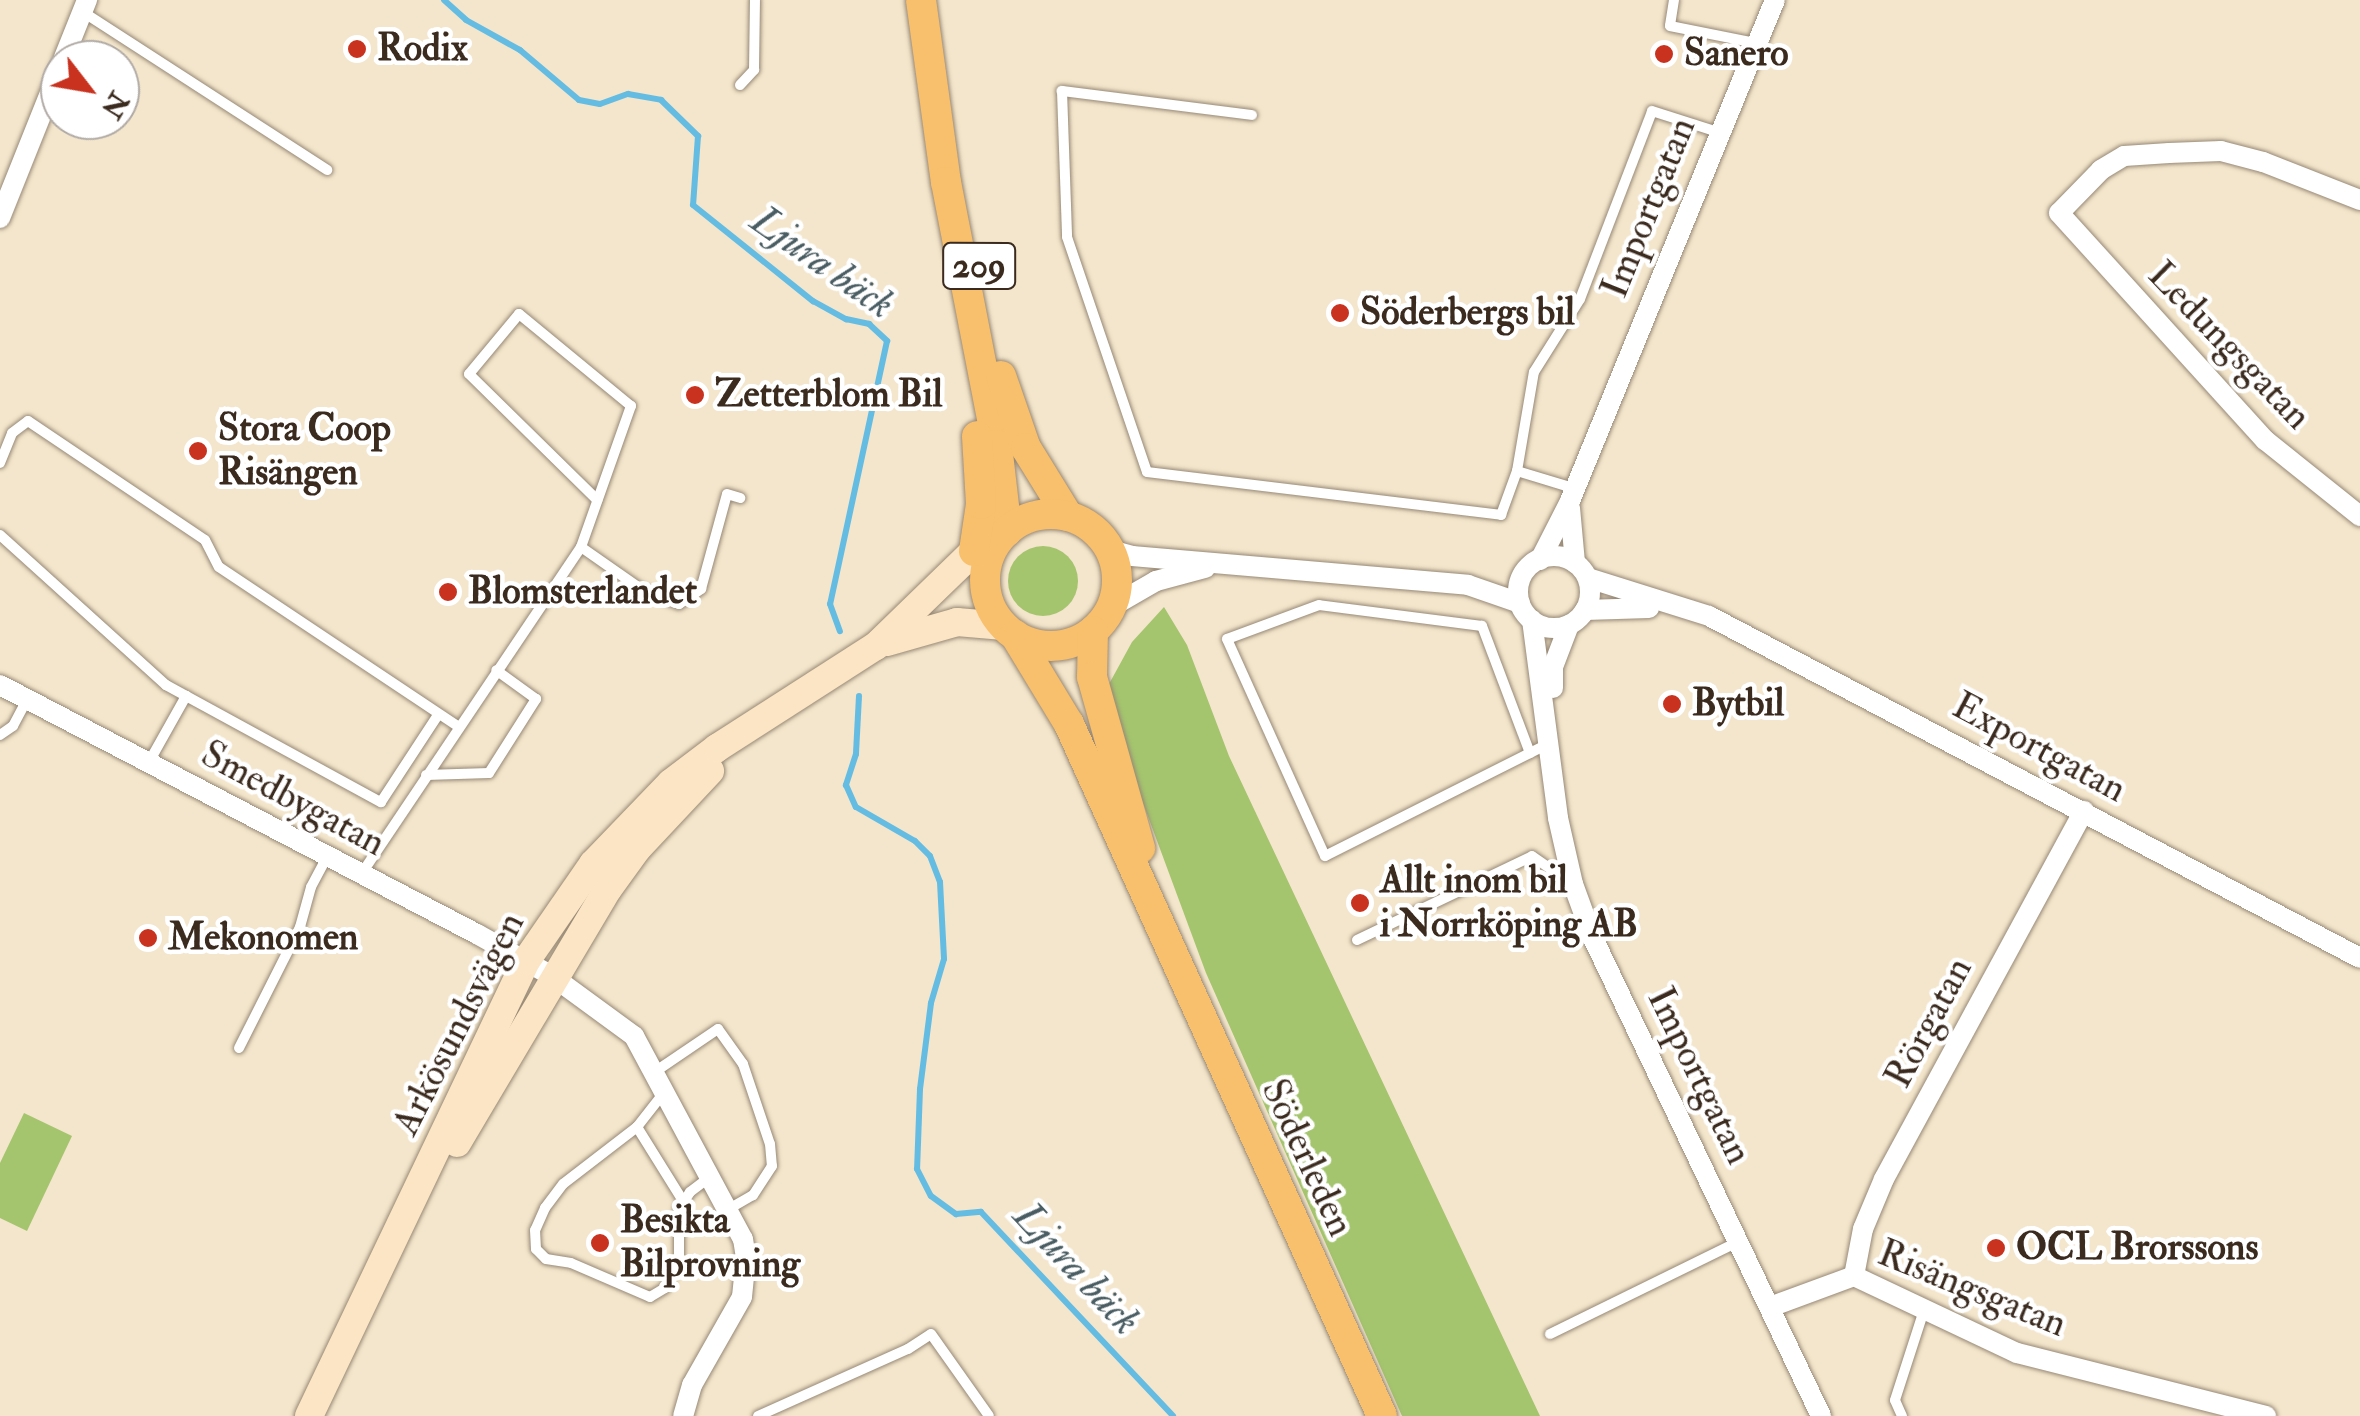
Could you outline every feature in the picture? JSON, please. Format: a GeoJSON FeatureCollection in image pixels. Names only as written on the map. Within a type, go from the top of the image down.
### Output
{"type":"FeatureCollection","features":[{"type":"Feature","properties":{"kind":"main road","name":"209"},"geometry":{"type":"LineString","coordinates":[[921,0],[962,284],[981,476],[974,551]]}},
{"type":"Feature","properties":{"kind":"main road","name":"209"},"geometry":{"type":"LineString","coordinates":[[941,0],[978,256],[1002,380],[1026,448],[1068,516]]}},
{"type":"Feature","properties":{"kind":"main road","name":"209"},"geometry":{"type":"LineString","coordinates":[[962,284],[998,445],[1004,534]]}},
{"type":"Feature","properties":{"kind":"main road"},"geometry":{"type":"LineString","coordinates":[[1068,516],[1093,528],[1110,550],[1117,578],[1091,627],[1051,646],[1010,631],[989,603],[985,575],[1004,534],[1029,518],[1068,516]]}},
{"type":"Feature","properties":{"kind":"main road","name":"Arkösundsvägen"},"geometry":{"type":"LineString","coordinates":[[309,1416],[526,961],[584,876],[671,783],[876,646],[974,551],[1004,534]]}},
{"type":"Feature","properties":{"kind":"main road","name":"Arkösundsvägen"},"geometry":{"type":"LineString","coordinates":[[876,646],[957,622],[1010,631]]}},
{"type":"Feature","properties":{"kind":"main road","name":"Söderleden"},"geometry":{"type":"LineString","coordinates":[[1091,627],[1070,665],[1082,711],[1144,862],[1163,933]]}},
{"type":"Feature","properties":{"kind":"main road","name":"Söderleden"},"geometry":{"type":"LineString","coordinates":[[1010,631],[1069,724],[1382,1416]]}},
{"type":"Feature","properties":{"kind":"main road","name":"Arkösundsvägen"},"geometry":{"type":"LineString","coordinates":[[377,1278],[552,976],[637,849],[775,712]]}},
{"type":"Feature","properties":{"kind":"street","name":"Importgatan"},"geometry":{"type":"LineString","coordinates":[[1540,560],[1572,494],[1774,0]]}},
{"type":"Feature","properties":{"kind":"street"},"geometry":{"type":"LineString","coordinates":[[71,40],[85,6]]}},
{"type":"Feature","properties":{"kind":"street"},"geometry":{"type":"LineString","coordinates":[[0,218],[40,118]]}},
{"type":"Feature","properties":{"kind":"street","name":"Ledungsgatan"},"geometry":{"type":"LineString","coordinates":[[2360,200],[2263,162],[2221,151],[2168,153],[2124,156],[2101,170],[2059,213],[2266,440],[2360,516]]}},
{"type":"Feature","properties":{"kind":"street","name":"Importgatan"},"geometry":{"type":"LineString","coordinates":[[1572,494],[1581,571]]}},
{"type":"Feature","properties":{"kind":"street"},"geometry":{"type":"LineString","coordinates":[[1110,550],[1220,564],[1468,585],[1523,575],[1540,560],[1558,557],[1581,571],[1590,600],[1577,618],[1550,628],[1526,612],[1468,585]]}},
{"type":"Feature","properties":{"kind":"street"},"geometry":{"type":"LineString","coordinates":[[1091,627],[1156,582],[1220,564]]}},
{"type":"Feature","properties":{"kind":"street","name":"Exportgatan"},"geometry":{"type":"LineString","coordinates":[[1581,571],[1709,616],[2360,958]]}},
{"type":"Feature","properties":{"kind":"street"},"geometry":{"type":"LineString","coordinates":[[1523,575],[1526,612]]}},
{"type":"Feature","properties":{"kind":"street","name":"Exportgatan"},"geometry":{"type":"LineString","coordinates":[[1577,618],[1682,608]]}},
{"type":"Feature","properties":{"kind":"street","name":"Importgatan"},"geometry":{"type":"LineString","coordinates":[[1526,612],[1543,751],[1573,884],[1592,936],[1821,1416]]}},
{"type":"Feature","properties":{"kind":"street","name":"Importgatan"},"geometry":{"type":"LineString","coordinates":[[1543,751],[1554,667],[1577,618]]}},
{"type":"Feature","properties":{"kind":"street","name":"Smedbygatan"},"geometry":{"type":"LineString","coordinates":[[0,685],[526,961],[634,1036],[743,1239],[746,1258],[742,1297],[692,1385],[683,1416]]}},
{"type":"Feature","properties":{"kind":"street","name":"Rörgatan"},"geometry":{"type":"LineString","coordinates":[[1854,1276],[1863,1229],[1884,1179],[2084,811]]}},
{"type":"Feature","properties":{"kind":"street","name":"Risängsgatan"},"geometry":{"type":"LineString","coordinates":[[1770,1307],[1854,1276],[2016,1353],[2266,1416]]}},
{"type":"Feature","properties":{"kind":"lane"},"geometry":{"type":"LineString","coordinates":[[740,85],[754,70],[755,0]]}},
{"type":"Feature","properties":{"kind":"lane"},"geometry":{"type":"LineString","coordinates":[[1674,0],[1670,26],[1756,44]]}},
{"type":"Feature","properties":{"kind":"lane"},"geometry":{"type":"LineString","coordinates":[[85,6],[326,170]]}},
{"type":"Feature","properties":{"kind":"lane"},"geometry":{"type":"LineString","coordinates":[[1252,115],[1062,91],[1067,237],[1147,472],[1502,516],[1516,471],[1534,372],[1580,299],[1652,111],[1718,132]]}},
{"type":"Feature","properties":{"kind":"lane"},"geometry":{"type":"LineString","coordinates":[[362,874],[457,726],[580,547],[597,500],[631,406],[519,314],[470,374],[597,500]]}},
{"type":"Feature","properties":{"kind":"lane"},"geometry":{"type":"LineString","coordinates":[[0,463],[12,432],[28,422],[206,540],[219,567],[457,726]]}},
{"type":"Feature","properties":{"kind":"lane"},"geometry":{"type":"LineString","coordinates":[[1516,471],[1572,494]]}},
{"type":"Feature","properties":{"kind":"lane"},"geometry":{"type":"LineString","coordinates":[[580,547],[641,589],[678,604],[701,589],[712,561],[727,494],[740,498]]}},
{"type":"Feature","properties":{"kind":"lane"},"geometry":{"type":"LineString","coordinates":[[0,535],[166,684],[381,802],[438,714]]}},
{"type":"Feature","properties":{"kind":"lane"},"geometry":{"type":"LineString","coordinates":[[1319,605],[1482,626],[1543,751],[1325,856],[1227,639],[1319,605]]}},
{"type":"Feature","properties":{"kind":"lane"},"geometry":{"type":"LineString","coordinates":[[426,775],[489,773],[536,699],[496,670]]}},
{"type":"Feature","properties":{"kind":"lane"},"geometry":{"type":"LineString","coordinates":[[149,763],[186,696]]}},
{"type":"Feature","properties":{"kind":"lane"},"geometry":{"type":"LineString","coordinates":[[0,735],[13,726],[27,700]]}},
{"type":"Feature","properties":{"kind":"lane"},"geometry":{"type":"LineString","coordinates":[[1358,940],[1532,856],[1573,884]]}},
{"type":"Feature","properties":{"kind":"lane"},"geometry":{"type":"LineString","coordinates":[[240,1048],[300,927],[311,887],[327,857]]}},
{"type":"Feature","properties":{"kind":"lane"},"geometry":{"type":"LineString","coordinates":[[637,1127],[683,1201],[679,1259],[665,1288],[650,1297],[571,1263],[546,1259],[536,1249],[536,1230],[544,1208],[563,1184],[637,1127],[661,1080],[718,1029],[743,1064],[770,1144],[772,1166],[753,1195],[728,1210]]}},
{"type":"Feature","properties":{"kind":"lane"},"geometry":{"type":"LineString","coordinates":[[683,1201],[711,1176]]}},
{"type":"Feature","properties":{"kind":"lane"},"geometry":{"type":"LineString","coordinates":[[1550,1334],[1739,1242]]}},
{"type":"Feature","properties":{"kind":"lane"},"geometry":{"type":"LineString","coordinates":[[1902,1416],[1895,1400],[1924,1310]]}},
{"type":"Feature","properties":{"kind":"lane"},"geometry":{"type":"LineString","coordinates":[[758,1416],[908,1349],[931,1334],[989,1416]]}},
{"type":"Feature","properties":{"kind":"green space"},"geometry":{"type":"Polygon","coordinates":[[[1043,546],[1057,548],[1068,556],[1076,567],[1076,595],[1068,606],[1057,614],[1043,616],[1029,614],[1018,606],[1010,595],[1008,581],[1010,567],[1018,556],[1029,548],[1043,546]]]}},
{"type":"Feature","properties":{"kind":"green space"},"geometry":{"type":"Polygon","coordinates":[[[1164,607],[1187,645],[1229,756],[1540,1416],[1402,1416],[1206,973],[1103,695],[1132,642],[1164,607]]]}},
{"type":"Feature","properties":{"kind":"green space"},"geometry":{"type":"Polygon","coordinates":[[[24,1113],[72,1136],[27,1231],[0,1218],[0,1163],[24,1113]]]}},
{"type":"Feature","properties":{"kind":"waterway","name":"Ljura bäck"},"geometry":{"type":"LineString","coordinates":[[444,0],[466,20],[520,50],[579,100],[600,104],[628,94],[661,100],[698,136],[693,205],[813,301],[846,319],[869,324],[887,341],[830,604],[840,631]]}},
{"type":"Feature","properties":{"kind":"waterway","name":"Ljura bäck"},"geometry":{"type":"LineString","coordinates":[[859,696],[856,754],[846,785],[856,807],[915,841],[930,856],[940,882],[944,959],[931,1003],[920,1089],[917,1169],[931,1196],[956,1214],[981,1212],[1173,1416]]}},
{"type":"Feature","properties":{"kind":"place","name":"Rodix"},"geometry":{"type":"Point","coordinates":[357,49]}},
{"type":"Feature","properties":{"kind":"place","name":"Sanero"},"geometry":{"type":"Point","coordinates":[1664,54]}},
{"type":"Feature","properties":{"kind":"place","name":"Söderbergs bil"},"geometry":{"type":"Point","coordinates":[1340,313]}},
{"type":"Feature","properties":{"kind":"place","name":"Zetterblom Bil"},"geometry":{"type":"Point","coordinates":[695,395]}},
{"type":"Feature","properties":{"kind":"place","name":"Stora Coop Risängen"},"geometry":{"type":"Point","coordinates":[198,451]}},
{"type":"Feature","properties":{"kind":"place","name":"Blomsterlandet"},"geometry":{"type":"Point","coordinates":[448,592]}},
{"type":"Feature","properties":{"kind":"place","name":"Bytbil"},"geometry":{"type":"Point","coordinates":[1672,704]}},
{"type":"Feature","properties":{"kind":"place","name":"Allt inom bil i Norrköping AB"},"geometry":{"type":"Point","coordinates":[1360,903]}},
{"type":"Feature","properties":{"kind":"place","name":"Mekonomen"},"geometry":{"type":"Point","coordinates":[148,938]}},
{"type":"Feature","properties":{"kind":"place","name":"Besikta Bilprovning"},"geometry":{"type":"Point","coordinates":[600,1243]}},
{"type":"Feature","properties":{"kind":"place","name":"OCL Brorssons"},"geometry":{"type":"Point","coordinates":[1996,1248]}}]}
